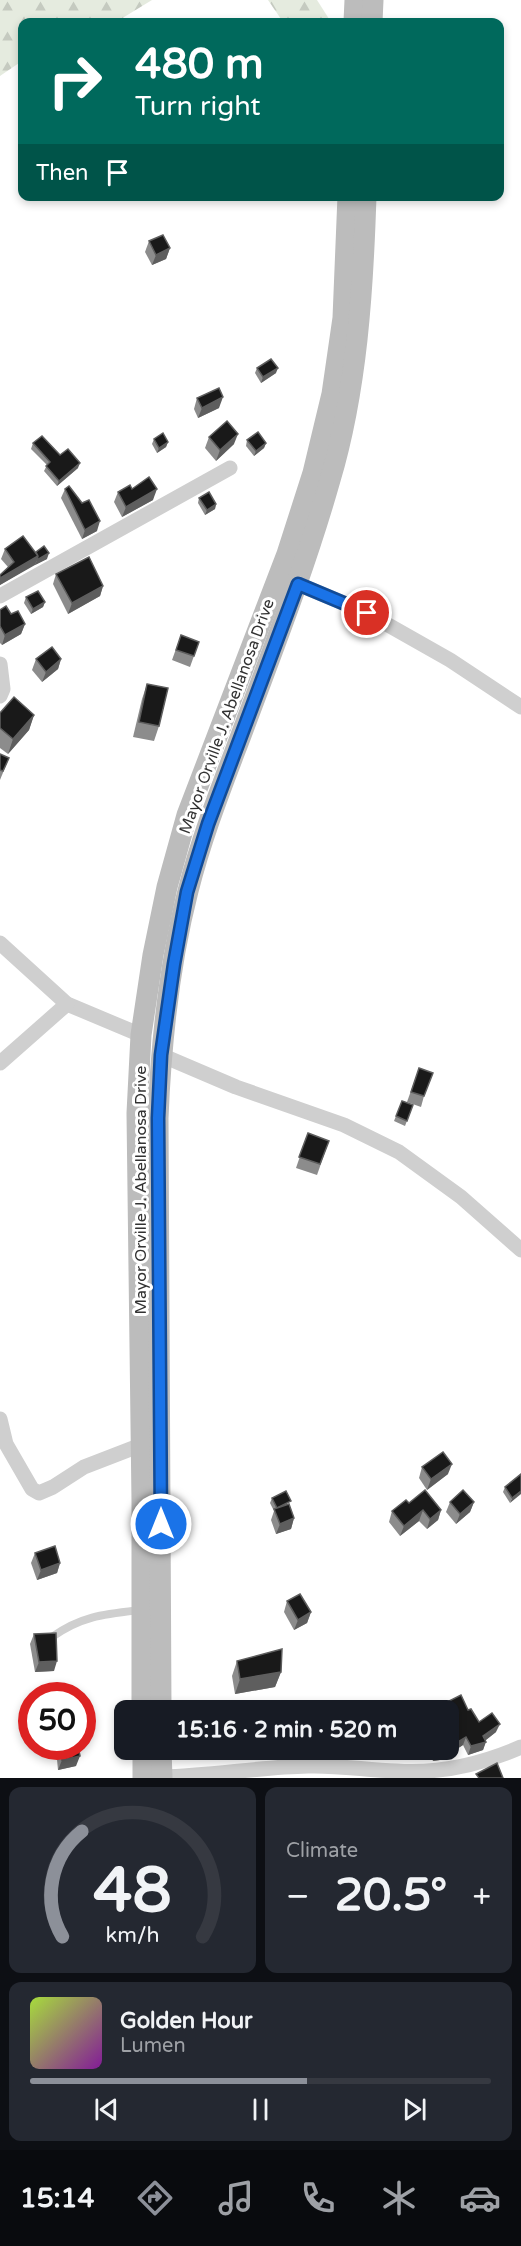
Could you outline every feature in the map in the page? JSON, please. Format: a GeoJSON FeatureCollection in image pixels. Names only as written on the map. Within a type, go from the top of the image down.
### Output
{"type":"FeatureCollection","features":[{"type":"Feature","properties":{"kind":"main road"},"geometry":{"type":"LineString","coordinates":[[354,18],[355,0]]}},
{"type":"Feature","properties":{"kind":"main road"},"geometry":{"type":"LineString","coordinates":[[372,18],[373,0]]}},
{"type":"Feature","properties":{"kind":"main road","name":"Mayor Orville J. Abellanosa Drive"},"geometry":{"type":"LineString","coordinates":[[161,1700],[149,1227],[137,1113],[141,1035],[155,944],[167,887],[187,815],[287,554],[312,473],[332,394],[343,318],[348,201]]}},
{"type":"Feature","properties":{"kind":"main road","name":"Mayor Orville J. Abellanosa Drive"},"geometry":{"type":"LineString","coordinates":[[142,1700],[141,1445],[149,1227],[161,1055],[174,964],[187,892],[208,824],[298,584],[331,478],[349,393],[359,319],[366,201]]}},
{"type":"Feature","properties":{"kind":"main road"},"geometry":{"type":"LineString","coordinates":[[187,815],[208,824]]}},
{"type":"Feature","properties":{"kind":"main road"},"geometry":{"type":"LineString","coordinates":[[143,1760],[143,1778]]}},
{"type":"Feature","properties":{"kind":"main road"},"geometry":{"type":"LineString","coordinates":[[161,1760],[162,1778]]}},
{"type":"Feature","properties":{"kind":"street"},"geometry":{"type":"LineString","coordinates":[[0,596],[231,468]]}},
{"type":"Feature","properties":{"kind":"street"},"geometry":{"type":"LineString","coordinates":[[298,584],[367,613],[450,660],[521,707]]}},
{"type":"Feature","properties":{"kind":"street"},"geometry":{"type":"LineString","coordinates":[[0,664],[3,688],[0,696]]}},
{"type":"Feature","properties":{"kind":"street"},"geometry":{"type":"LineString","coordinates":[[0,943],[67,1004],[141,1035]]}},
{"type":"Feature","properties":{"kind":"street"},"geometry":{"type":"LineString","coordinates":[[0,1063],[67,1004]]}},
{"type":"Feature","properties":{"kind":"street"},"geometry":{"type":"LineString","coordinates":[[161,1055],[236,1087],[344,1125],[399,1152],[461,1197],[521,1250]]}},
{"type":"Feature","properties":{"kind":"street"},"geometry":{"type":"LineString","coordinates":[[0,1419],[6,1444],[32,1489],[39,1493],[53,1487],[84,1467],[141,1445]]}},
{"type":"Feature","properties":{"kind":"street"},"geometry":{"type":"LineString","coordinates":[[162,1778],[290,1766],[396,1771],[449,1768],[504,1755],[521,1747]]}},
{"type":"Feature","properties":{"kind":"lane"},"geometry":{"type":"LineString","coordinates":[[52,1636],[77,1621],[107,1613],[141,1610]]}},
{"type":"Feature","properties":{"kind":"green space"},"geometry":{"type":"Polygon","coordinates":[[[0,0],[152,0],[123,18],[18,18],[18,64],[0,76],[0,0]]]}},
{"type":"Feature","properties":{"kind":"green space"},"geometry":{"type":"Polygon","coordinates":[[[268,0],[317,0],[328,18],[280,18],[268,0]]]}},
{"type":"Feature","properties":{"kind":"building"},"geometry":{"type":"Polygon","coordinates":[[[163,235],[170,248],[156,255],[149,241],[163,235]]]}},
{"type":"Feature","properties":{"kind":"building"},"geometry":{"type":"Polygon","coordinates":[[[271,359],[278,368],[263,377],[257,368],[271,359]]]}},
{"type":"Feature","properties":{"kind":"building"},"geometry":{"type":"Polygon","coordinates":[[[219,388],[223,397],[202,408],[197,398],[219,388]]]}},
{"type":"Feature","properties":{"kind":"building"},"geometry":{"type":"Polygon","coordinates":[[[227,421],[238,434],[220,450],[209,437],[227,421]]]}},
{"type":"Feature","properties":{"kind":"building"},"geometry":{"type":"Polygon","coordinates":[[[258,432],[266,443],[256,451],[247,440],[258,432]]]}},
{"type":"Feature","properties":{"kind":"building"},"geometry":{"type":"Polygon","coordinates":[[[163,433],[168,442],[159,448],[154,439],[163,433]]]}},
{"type":"Feature","properties":{"kind":"building"},"geometry":{"type":"Polygon","coordinates":[[[42,436],[60,455],[68,449],[80,463],[59,481],[46,466],[50,462],[33,443],[42,436]]]}},
{"type":"Feature","properties":{"kind":"building"},"geometry":{"type":"Polygon","coordinates":[[[149,477],[157,489],[126,507],[118,492],[130,485],[132,489],[149,477]]]}},
{"type":"Feature","properties":{"kind":"building"},"geometry":{"type":"Polygon","coordinates":[[[69,486],[82,503],[89,500],[100,521],[85,530],[65,489],[69,486]]]}},
{"type":"Feature","properties":{"kind":"building"},"geometry":{"type":"Polygon","coordinates":[[[209,492],[216,504],[207,510],[199,498],[209,492]]]}},
{"type":"Feature","properties":{"kind":"building"},"geometry":{"type":"Polygon","coordinates":[[[23,536],[38,556],[0,578],[0,575],[14,562],[5,549],[23,536]]]}},
{"type":"Feature","properties":{"kind":"building"},"geometry":{"type":"Polygon","coordinates":[[[44,546],[49,553],[37,560],[36,552],[44,546]]]}},
{"type":"Feature","properties":{"kind":"building"},"geometry":{"type":"Polygon","coordinates":[[[89,557],[103,586],[72,603],[56,574],[89,557]]]}},
{"type":"Feature","properties":{"kind":"building"},"geometry":{"type":"Polygon","coordinates":[[[38,591],[45,602],[33,609],[26,597],[38,591]]]}},
{"type":"Feature","properties":{"kind":"building"},"geometry":{"type":"Polygon","coordinates":[[[6,606],[11,614],[18,611],[25,624],[5,635],[0,626],[0,610],[6,606]]]}},
{"type":"Feature","properties":{"kind":"building"},"geometry":{"type":"Polygon","coordinates":[[[181,635],[199,642],[194,656],[176,650],[181,635]]]}},
{"type":"Feature","properties":{"kind":"building"},"geometry":{"type":"Polygon","coordinates":[[[52,647],[61,659],[46,672],[36,659],[52,647]]]}},
{"type":"Feature","properties":{"kind":"building"},"geometry":{"type":"Polygon","coordinates":[[[147,684],[168,688],[159,726],[139,722],[147,684]]]}},
{"type":"Feature","properties":{"kind":"building"},"geometry":{"type":"Polygon","coordinates":[[[14,697],[34,715],[13,739],[0,728],[0,713],[14,697]]]}},
{"type":"Feature","properties":{"kind":"building"},"geometry":{"type":"Polygon","coordinates":[[[0,754],[9,758],[3,771],[0,770],[0,754]]]}},
{"type":"Feature","properties":{"kind":"building"},"geometry":{"type":"Polygon","coordinates":[[[419,1068],[433,1073],[424,1096],[411,1092],[419,1068]]]}},
{"type":"Feature","properties":{"kind":"building"},"geometry":{"type":"Polygon","coordinates":[[[402,1101],[413,1105],[407,1121],[396,1116],[402,1101]]]}},
{"type":"Feature","properties":{"kind":"building"},"geometry":{"type":"Polygon","coordinates":[[[308,1133],[329,1141],[320,1164],[299,1157],[308,1133]]]}},
{"type":"Feature","properties":{"kind":"building"},"geometry":{"type":"Polygon","coordinates":[[[443,1452],[452,1464],[431,1479],[422,1467],[443,1452]]]}},
{"type":"Feature","properties":{"kind":"building"},"geometry":{"type":"Polygon","coordinates":[[[521,1474],[521,1491],[512,1498],[505,1487],[521,1474]]]}},
{"type":"Feature","properties":{"kind":"building"},"geometry":{"type":"Polygon","coordinates":[[[425,1490],[441,1510],[430,1519],[423,1510],[404,1526],[392,1511],[406,1500],[409,1503],[425,1490]]]}},
{"type":"Feature","properties":{"kind":"building"},"geometry":{"type":"Polygon","coordinates":[[[463,1490],[474,1502],[460,1514],[450,1502],[463,1490]]]}},
{"type":"Feature","properties":{"kind":"building"},"geometry":{"type":"Polygon","coordinates":[[[286,1491],[291,1501],[277,1508],[272,1498],[286,1491]]]}},
{"type":"Feature","properties":{"kind":"building"},"geometry":{"type":"Polygon","coordinates":[[[289,1504],[294,1518],[280,1524],[274,1509],[289,1504]]]}},
{"type":"Feature","properties":{"kind":"building"},"geometry":{"type":"Polygon","coordinates":[[[55,1546],[60,1563],[41,1570],[35,1553],[55,1546]]]}},
{"type":"Feature","properties":{"kind":"building"},"geometry":{"type":"Polygon","coordinates":[[[300,1594],[311,1612],[298,1620],[287,1601],[300,1594]]]}},
{"type":"Feature","properties":{"kind":"building"},"geometry":{"type":"Polygon","coordinates":[[[56,1633],[57,1661],[39,1662],[34,1634],[56,1633]]]}},
{"type":"Feature","properties":{"kind":"building"},"geometry":{"type":"Polygon","coordinates":[[[282,1649],[281,1672],[240,1679],[237,1661],[282,1649]]]}},
{"type":"Feature","properties":{"kind":"building"},"geometry":{"type":"Polygon","coordinates":[[[461,1695],[468,1710],[471,1709],[479,1722],[492,1713],[500,1724],[483,1736],[486,1742],[471,1746],[466,1737],[459,1741],[459,1700],[451,1700],[461,1695]]]}},
{"type":"Feature","properties":{"kind":"building"},"geometry":{"type":"Polygon","coordinates":[[[497,1763],[503,1778],[479,1778],[476,1774],[497,1763]]]}},
{"type":"Feature","properties":{"kind":"route"},"geometry":{"type":"LineString","coordinates":[[161,1524],[158,1118],[161,1055],[187,892],[208,824],[298,584],[367,613]]}}]}
